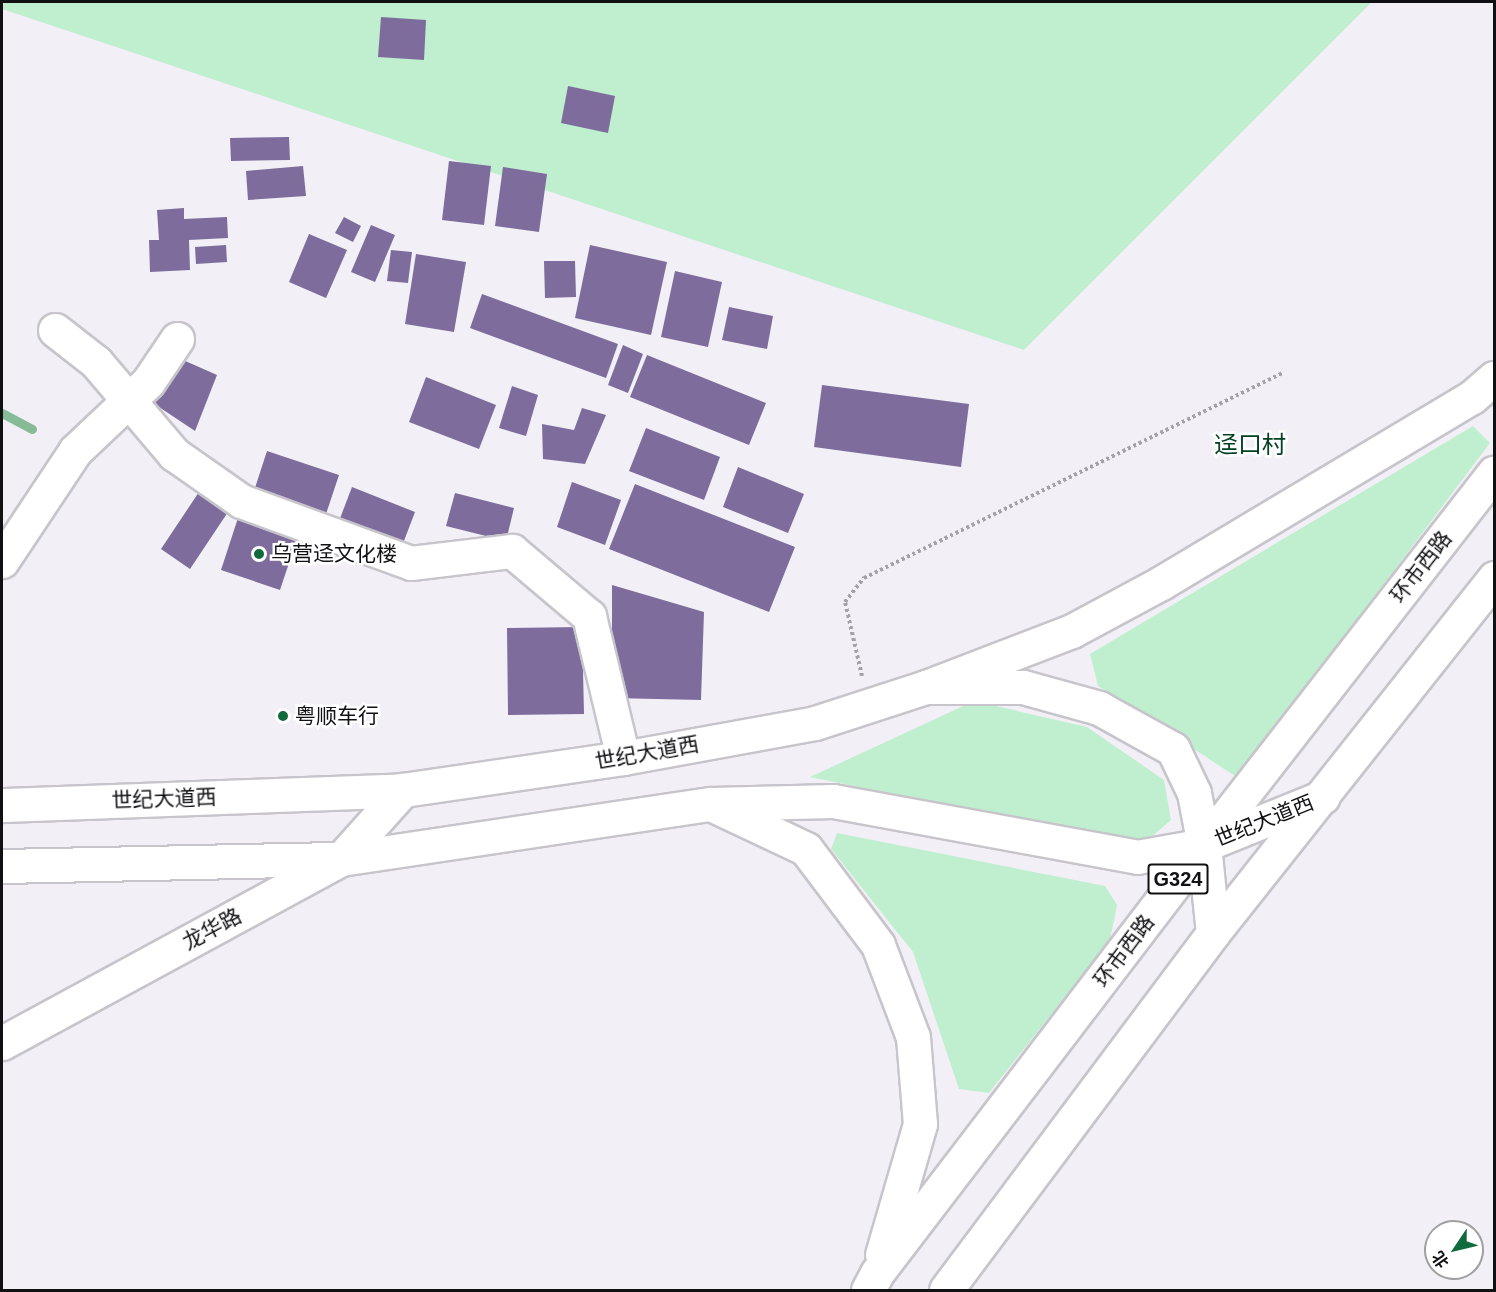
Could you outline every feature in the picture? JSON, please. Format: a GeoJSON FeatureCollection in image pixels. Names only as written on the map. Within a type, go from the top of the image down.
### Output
{"type":"FeatureCollection","features":[{"type":"Feature","properties":{"kind":"main road"},"geometry":{"type":"LineString","coordinates":[[56,330],[96,362],[174,454],[241,501],[411,563],[512,551],[589,616],[623,758]]}},
{"type":"Feature","properties":{"kind":"main road"},"geometry":{"type":"LineString","coordinates":[[2,561],[75,451],[148,382],[177,339]]}},
{"type":"Feature","properties":{"kind":"main road"},"geometry":{"type":"LineString","coordinates":[[926,687],[1072,631],[1161,583],[1472,397],[1494,378]]}},
{"type":"Feature","properties":{"kind":"main road","name":"环市西路"},"geometry":{"type":"LineString","coordinates":[[872,1282],[1204,845],[1494,473]]}},
{"type":"Feature","properties":{"kind":"main road","name":"G324"},"geometry":{"type":"LineString","coordinates":[[946,1290],[1213,933],[1323,797],[1494,578]]}},
{"type":"Feature","properties":{"kind":"main road","name":"世纪大道西"},"geometry":{"type":"LineString","coordinates":[[2,805],[403,790],[623,758],[815,723],[926,687],[1023,687],[1099,708],[1173,749],[1194,793],[1204,845],[1213,933]]}},
{"type":"Feature","properties":{"kind":"main road","name":"龙华路"},"geometry":{"type":"LineString","coordinates":[[2,1043],[341,859],[403,790]]}},
{"type":"Feature","properties":{"kind":"main road","name":"世纪大道西"},"geometry":{"type":"LineString","coordinates":[[2,866],[341,859],[711,804],[832,801],[1137,857],[1204,845],[1323,797]]}},
{"type":"Feature","properties":{"kind":"main road"},"geometry":{"type":"LineString","coordinates":[[711,804],[806,849],[878,945],[913,1036],[920,1125],[872,1282]]}},
{"type":"Feature","properties":{"kind":"path"},"geometry":{"type":"LineString","coordinates":[[868,706],[845,602],[864,578],[1282,373]]}},
{"type":"Feature","properties":{"kind":"green space"},"geometry":{"type":"Polygon","coordinates":[[[2,2],[1372,2],[1024,350],[2,9],[2,2]]]}},
{"type":"Feature","properties":{"kind":"green space"},"geometry":{"type":"Polygon","coordinates":[[[1473,426],[1490,443],[1238,778],[1098,686],[1090,654],[1473,426]]]}},
{"type":"Feature","properties":{"kind":"green space"},"geometry":{"type":"Polygon","coordinates":[[[974,701],[1087,727],[1164,780],[1171,820],[1142,845],[810,777],[974,701]]]}},
{"type":"Feature","properties":{"kind":"green space"},"geometry":{"type":"Polygon","coordinates":[[[837,833],[1105,886],[1117,905],[1110,940],[989,1093],[959,1089],[913,952],[831,849],[837,833]]]}},
{"type":"Feature","properties":{"kind":"building"},"geometry":{"type":"Polygon","coordinates":[[[381,17],[426,20],[424,60],[378,57],[381,17]]]}},
{"type":"Feature","properties":{"kind":"building"},"geometry":{"type":"Polygon","coordinates":[[[568,86],[615,96],[608,133],[561,123],[568,86]]]}},
{"type":"Feature","properties":{"kind":"building"},"geometry":{"type":"Polygon","coordinates":[[[289,137],[290,160],[231,161],[230,138],[289,137]]]}},
{"type":"Feature","properties":{"kind":"building"},"geometry":{"type":"Polygon","coordinates":[[[449,161],[491,166],[484,225],[442,220],[449,161]]]}},
{"type":"Feature","properties":{"kind":"building"},"geometry":{"type":"Polygon","coordinates":[[[303,166],[306,196],[248,200],[246,171],[303,166]]]}},
{"type":"Feature","properties":{"kind":"building"},"geometry":{"type":"Polygon","coordinates":[[[503,167],[547,174],[539,232],[495,226],[503,167]]]}},
{"type":"Feature","properties":{"kind":"building"},"geometry":{"type":"Polygon","coordinates":[[[184,208],[184,219],[227,217],[228,238],[189,240],[190,270],[150,272],[149,240],[159,240],[157,210],[184,208]]]}},
{"type":"Feature","properties":{"kind":"building"},"geometry":{"type":"Polygon","coordinates":[[[344,217],[361,226],[353,242],[335,233],[344,217]]]}},
{"type":"Feature","properties":{"kind":"building"},"geometry":{"type":"Polygon","coordinates":[[[371,225],[395,235],[375,282],[351,272],[371,225]]]}},
{"type":"Feature","properties":{"kind":"building"},"geometry":{"type":"Polygon","coordinates":[[[309,234],[347,250],[326,298],[289,282],[309,234]]]}},
{"type":"Feature","properties":{"kind":"building"},"geometry":{"type":"Polygon","coordinates":[[[226,245],[227,262],[196,264],[195,247],[226,245]]]}},
{"type":"Feature","properties":{"kind":"building"},"geometry":{"type":"Polygon","coordinates":[[[590,245],[667,262],[651,335],[575,318],[590,245]]]}},
{"type":"Feature","properties":{"kind":"building"},"geometry":{"type":"Polygon","coordinates":[[[391,250],[412,252],[408,283],[387,281],[391,250]]]}},
{"type":"Feature","properties":{"kind":"building"},"geometry":{"type":"Polygon","coordinates":[[[416,254],[466,262],[454,332],[405,324],[416,254]]]}},
{"type":"Feature","properties":{"kind":"building"},"geometry":{"type":"Polygon","coordinates":[[[544,261],[575,261],[576,297],[545,298],[544,261]]]}},
{"type":"Feature","properties":{"kind":"building"},"geometry":{"type":"Polygon","coordinates":[[[675,271],[722,282],[708,347],[661,337],[675,271]]]}},
{"type":"Feature","properties":{"kind":"building"},"geometry":{"type":"Polygon","coordinates":[[[482,294],[618,344],[606,378],[470,328],[482,294]]]}},
{"type":"Feature","properties":{"kind":"building"},"geometry":{"type":"Polygon","coordinates":[[[729,307],[773,316],[767,349],[722,340],[729,307]]]}},
{"type":"Feature","properties":{"kind":"building"},"geometry":{"type":"Polygon","coordinates":[[[623,345],[643,354],[628,393],[608,385],[623,345]]]}},
{"type":"Feature","properties":{"kind":"building"},"geometry":{"type":"Polygon","coordinates":[[[647,355],[766,403],[749,445],[630,397],[647,355]]]}},
{"type":"Feature","properties":{"kind":"building"},"geometry":{"type":"Polygon","coordinates":[[[174,356],[217,375],[195,431],[153,403],[174,356]]]}},
{"type":"Feature","properties":{"kind":"building"},"geometry":{"type":"Polygon","coordinates":[[[426,377],[496,405],[479,449],[409,422],[426,377]]]}},
{"type":"Feature","properties":{"kind":"building"},"geometry":{"type":"Polygon","coordinates":[[[822,385],[969,404],[961,467],[814,447],[822,385]]]}},
{"type":"Feature","properties":{"kind":"building"},"geometry":{"type":"Polygon","coordinates":[[[512,386],[538,395],[526,436],[499,428],[512,386]]]}},
{"type":"Feature","properties":{"kind":"building"},"geometry":{"type":"Polygon","coordinates":[[[582,408],[606,415],[585,464],[543,459],[542,424],[574,430],[582,408]]]}},
{"type":"Feature","properties":{"kind":"building"},"geometry":{"type":"Polygon","coordinates":[[[646,428],[720,457],[704,500],[629,471],[646,428]]]}},
{"type":"Feature","properties":{"kind":"building"},"geometry":{"type":"Polygon","coordinates":[[[267,451],[339,475],[325,517],[253,494],[267,451]]]}},
{"type":"Feature","properties":{"kind":"building"},"geometry":{"type":"Polygon","coordinates":[[[738,467],[804,494],[788,533],[723,507],[738,467]]]}},
{"type":"Feature","properties":{"kind":"building"},"geometry":{"type":"Polygon","coordinates":[[[572,482],[621,500],[605,545],[557,527],[572,482]]]}},
{"type":"Feature","properties":{"kind":"building"},"geometry":{"type":"Polygon","coordinates":[[[635,484],[795,547],[769,612],[609,549],[635,484]]]}},
{"type":"Feature","properties":{"kind":"building"},"geometry":{"type":"Polygon","coordinates":[[[203,486],[232,506],[190,569],[161,549],[203,486]]]}},
{"type":"Feature","properties":{"kind":"building"},"geometry":{"type":"Polygon","coordinates":[[[352,487],[415,512],[402,546],[339,521],[352,487]]]}},
{"type":"Feature","properties":{"kind":"building"},"geometry":{"type":"Polygon","coordinates":[[[455,493],[514,508],[506,541],[446,526],[455,493]]]}},
{"type":"Feature","properties":{"kind":"building","name":"乌营迳文化楼"},"geometry":{"type":"Polygon","coordinates":[[[238,518],[297,539],[280,590],[221,570],[238,518]]]}},
{"type":"Feature","properties":{"kind":"building"},"geometry":{"type":"Polygon","coordinates":[[[612,585],[704,612],[701,700],[612,698],[612,585]]]}},
{"type":"Feature","properties":{"kind":"building"},"geometry":{"type":"Polygon","coordinates":[[[582,627],[584,714],[508,715],[507,628],[582,627]]]}},
{"type":"Feature","properties":{"kind":"waterway"},"geometry":{"type":"LineString","coordinates":[[2,413],[32,429]]}},
{"type":"Feature","properties":{"kind":"place","name":"乌营迳文化楼"},"geometry":{"type":"Point","coordinates":[259,554]}},
{"type":"Feature","properties":{"kind":"place","name":"粤顺车行"},"geometry":{"type":"Point","coordinates":[283,716]}},
{"type":"Feature","properties":{"kind":"district","name":"迳口村"},"geometry":{"type":"Point","coordinates":[1250,445]}}]}
